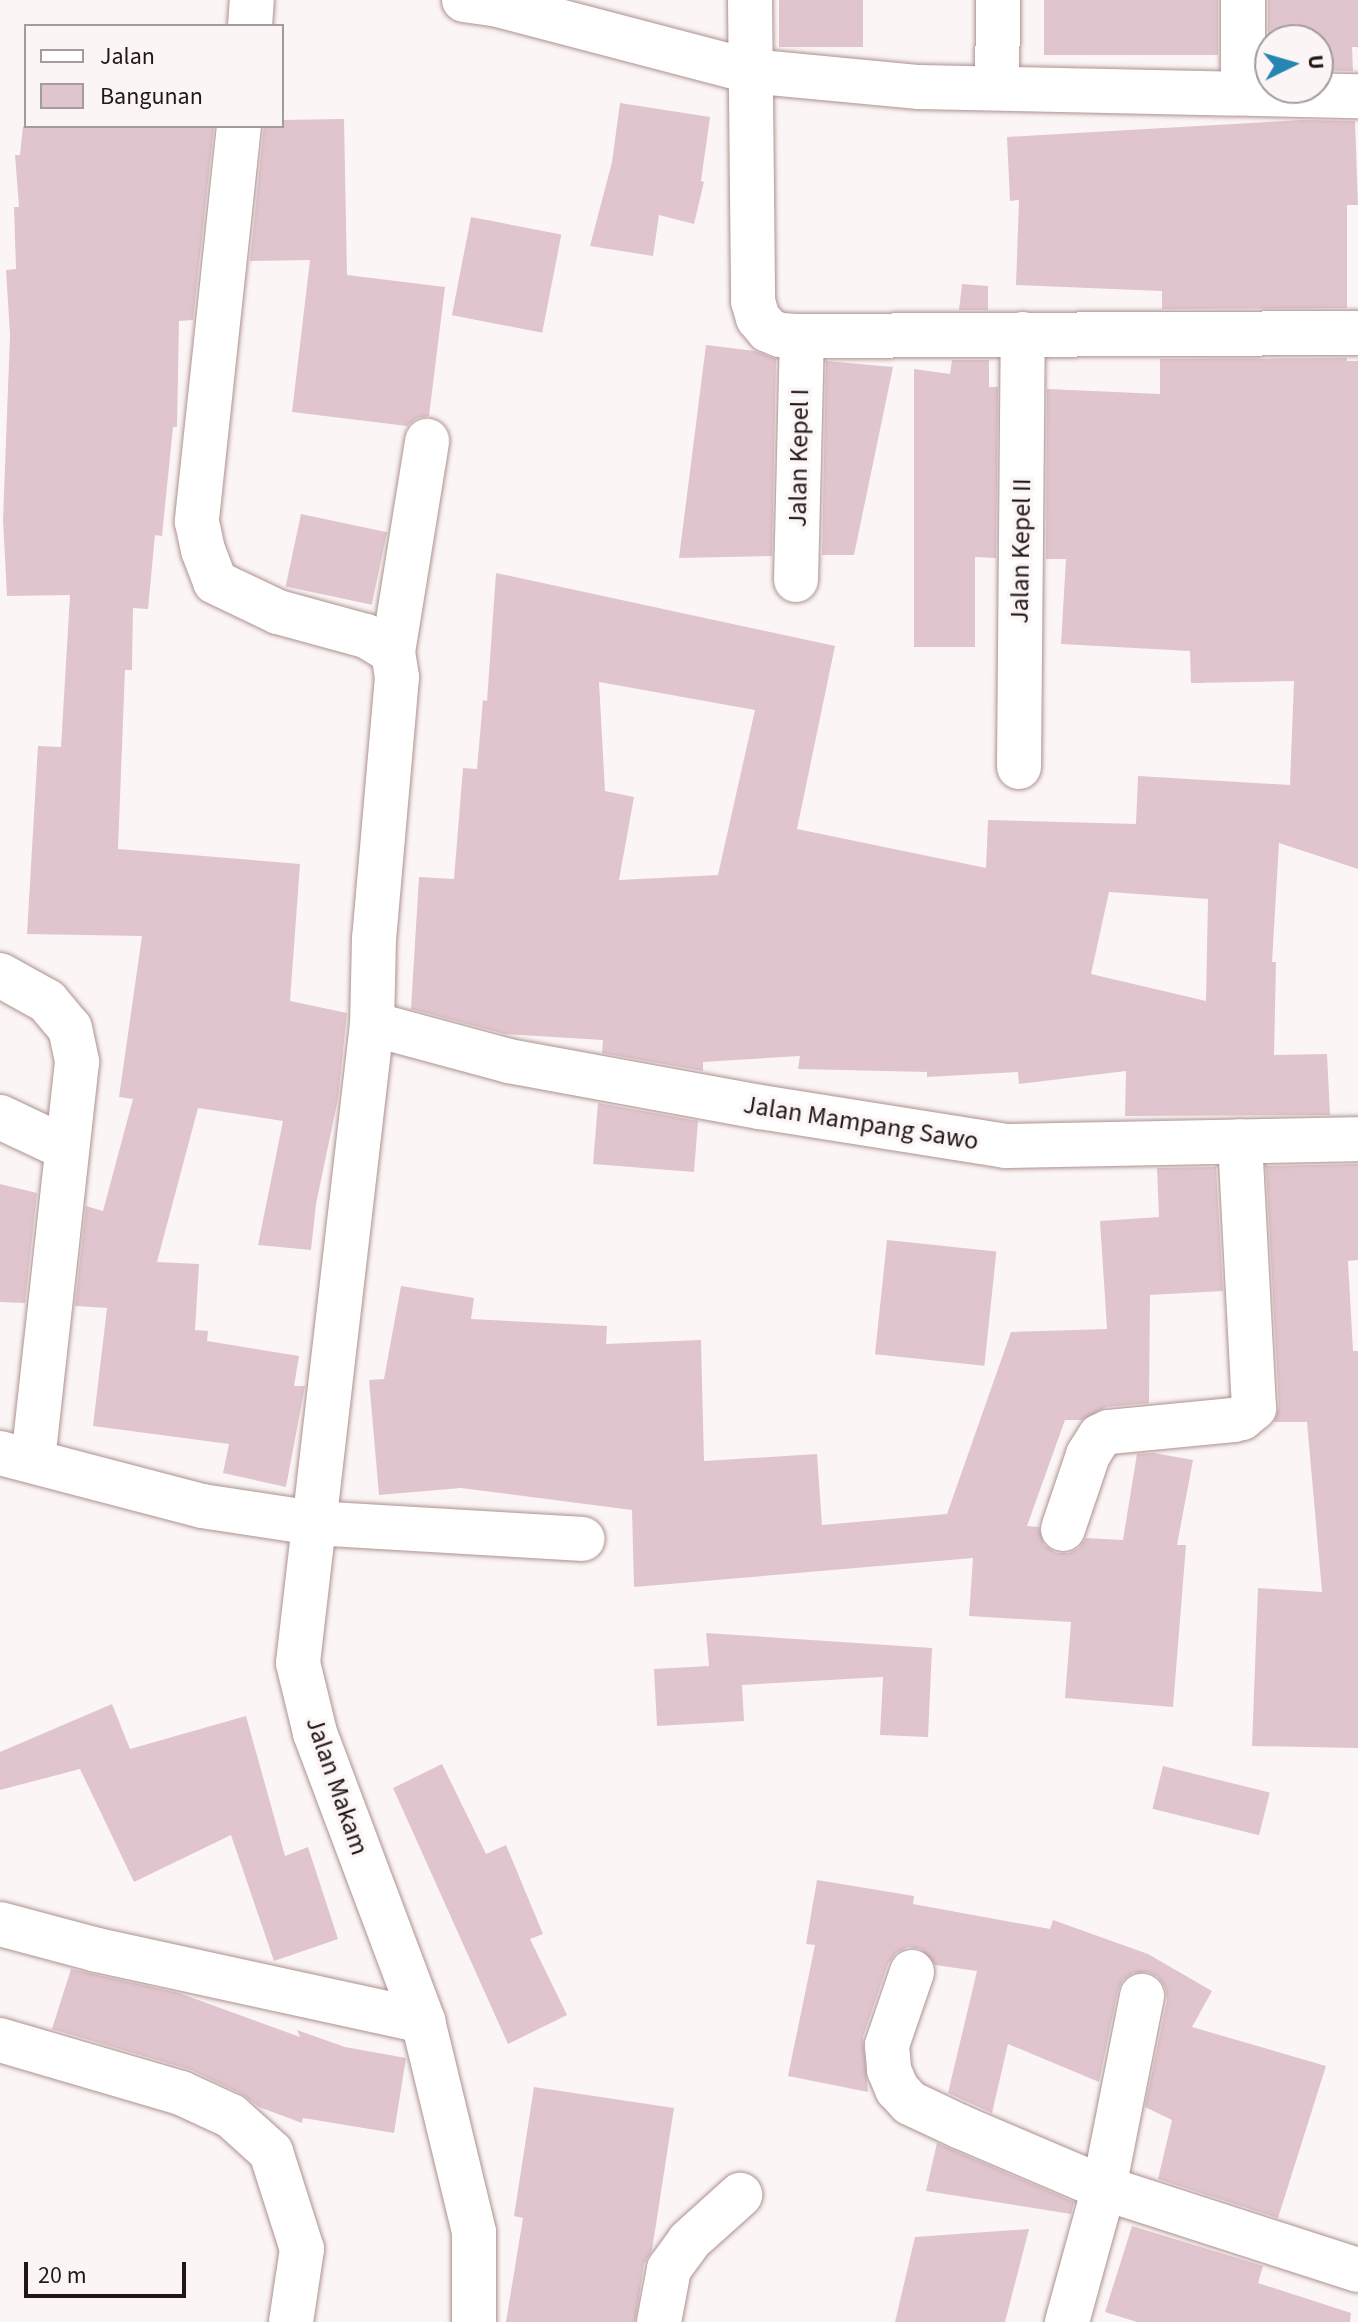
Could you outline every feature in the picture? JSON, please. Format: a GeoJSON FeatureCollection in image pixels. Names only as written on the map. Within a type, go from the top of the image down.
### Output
{"type":"FeatureCollection","features":[{"type":"Feature","properties":{"kind":"street"},"geometry":{"type":"LineString","coordinates":[[250,24],[252,0]]}},
{"type":"Feature","properties":{"kind":"street"},"geometry":{"type":"LineString","coordinates":[[750,0],[753,301],[758,318],[768,330],[780,335],[802,336],[1358,333]]}},
{"type":"Feature","properties":{"kind":"street"},"geometry":{"type":"LineString","coordinates":[[997,88],[998,0]]}},
{"type":"Feature","properties":{"kind":"street"},"geometry":{"type":"LineString","coordinates":[[1243,0],[1243,93]]}},
{"type":"Feature","properties":{"kind":"street"},"geometry":{"type":"LineString","coordinates":[[484,1],[749,71],[919,87],[1358,96]]}},
{"type":"Feature","properties":{"kind":"street"},"geometry":{"type":"LineString","coordinates":[[239,128],[197,522],[203,550],[215,582],[278,612],[366,636],[393,652]]}},
{"type":"Feature","properties":{"kind":"street","name":"Jalan Kepel II"},"geometry":{"type":"LineString","coordinates":[[1019,767],[1023,334]]}},
{"type":"Feature","properties":{"kind":"street","name":"Jalan Kepel I"},"geometry":{"type":"LineString","coordinates":[[796,580],[802,336]]}},
{"type":"Feature","properties":{"kind":"street","name":"Jalan Makam"},"geometry":{"type":"LineString","coordinates":[[427,441],[393,652],[397,677],[374,938],[372,1024],[298,1663],[315,1733],[423,2021],[474,2232],[474,2322]]}},
{"type":"Feature","properties":{"kind":"street"},"geometry":{"type":"LineString","coordinates":[[0,975],[47,1001],[70,1028],[77,1062],[16,1457],[202,1506],[314,1523],[583,1539]]}},
{"type":"Feature","properties":{"kind":"street","name":"Jalan Mampang Sawo"},"geometry":{"type":"LineString","coordinates":[[372,1024],[509,1061],[760,1107],[1005,1146],[1358,1139]]}},
{"type":"Feature","properties":{"kind":"street"},"geometry":{"type":"LineString","coordinates":[[0,1117],[66,1148]]}},
{"type":"Feature","properties":{"kind":"street"},"geometry":{"type":"LineString","coordinates":[[1063,1529],[1088,1455],[1100,1436],[1109,1432],[1242,1418],[1254,1408],[1240,1141]]}},
{"type":"Feature","properties":{"kind":"street"},"geometry":{"type":"LineString","coordinates":[[0,1924],[97,1950],[423,2021]]}},
{"type":"Feature","properties":{"kind":"street"},"geometry":{"type":"LineString","coordinates":[[912,1972],[887,2045],[889,2070],[897,2089],[910,2103],[1104,2188],[1355,2257]]}},
{"type":"Feature","properties":{"kind":"street"},"geometry":{"type":"LineString","coordinates":[[1067,2322],[1104,2188],[1142,1996]]}},
{"type":"Feature","properties":{"kind":"street"},"geometry":{"type":"LineString","coordinates":[[0,2040],[181,2093],[231,2116],[271,2152],[302,2249],[291,2322]]}},
{"type":"Feature","properties":{"kind":"street"},"geometry":{"type":"LineString","coordinates":[[659,2322],[669,2269],[689,2241],[740,2195]]}},
{"type":"Feature","properties":{"kind":"building"},"geometry":{"type":"Polygon","coordinates":[[[779,0],[863,0],[863,47],[779,47],[779,0]]]}},
{"type":"Feature","properties":{"kind":"building"},"geometry":{"type":"Polygon","coordinates":[[[1044,0],[1218,0],[1218,55],[1044,55],[1044,0]]]}},
{"type":"Feature","properties":{"kind":"building"},"geometry":{"type":"Polygon","coordinates":[[[1268,0],[1358,0],[1358,47],[1352,47],[1353,71],[1334,70],[1334,24],[1268,24],[1268,0]]]}},
{"type":"Feature","properties":{"kind":"building"},"geometry":{"type":"Polygon","coordinates":[[[620,103],[710,117],[701,181],[704,182],[694,224],[659,215],[653,256],[590,246],[612,162],[620,103]]]}},
{"type":"Feature","properties":{"kind":"building"},"geometry":{"type":"Polygon","coordinates":[[[344,119],[347,275],[445,287],[429,416],[417,418],[407,426],[292,412],[310,260],[250,261],[264,128],[284,128],[284,120],[344,119]]]}},
{"type":"Feature","properties":{"kind":"building"},"geometry":{"type":"Polygon","coordinates":[[[1301,120],[1355,121],[1358,205],[1347,205],[1347,308],[1162,309],[1162,291],[1016,285],[1019,200],[1010,201],[1007,137],[1301,120]]]}},
{"type":"Feature","properties":{"kind":"building"},"geometry":{"type":"Polygon","coordinates":[[[23,126],[214,128],[193,320],[179,321],[177,427],[173,427],[162,536],[155,535],[148,609],[133,608],[132,670],[125,670],[118,849],[300,864],[290,1001],[347,1013],[338,1099],[316,1204],[311,1250],[258,1245],[283,1121],[198,1108],[157,1262],[199,1264],[195,1330],[208,1331],[207,1341],[299,1356],[294,1386],[305,1386],[286,1487],[223,1473],[229,1444],[93,1426],[107,1308],[75,1306],[86,1206],[103,1211],[133,1099],[119,1097],[142,936],[27,934],[38,746],[61,747],[70,595],[7,596],[3,520],[10,335],[6,270],[16,269],[14,207],[19,207],[15,155],[20,155],[23,126]]]}},
{"type":"Feature","properties":{"kind":"building"},"geometry":{"type":"Polygon","coordinates":[[[471,217],[561,235],[542,333],[452,315],[471,217]]]}},
{"type":"Feature","properties":{"kind":"building"},"geometry":{"type":"Polygon","coordinates":[[[962,284],[988,286],[988,310],[959,310],[962,284]]]}},
{"type":"Feature","properties":{"kind":"building"},"geometry":{"type":"Polygon","coordinates":[[[706,345],[755,351],[776,359],[772,556],[679,558],[706,345]]]}},
{"type":"Feature","properties":{"kind":"building"},"geometry":{"type":"Polygon","coordinates":[[[1347,358],[1347,361],[1358,361],[1358,869],[1279,843],[1272,962],[1276,962],[1274,1055],[1327,1054],[1330,1115],[1125,1116],[1126,1071],[1019,1084],[1018,1072],[927,1077],[927,1072],[798,1069],[800,1056],[703,1062],[703,1071],[602,1053],[603,1040],[505,1034],[411,1009],[419,877],[454,879],[463,768],[477,769],[483,700],[487,701],[496,573],[835,646],[797,829],[986,868],[988,820],[1136,824],[1138,776],[1290,785],[1294,681],[1191,683],[1190,651],[1061,644],[1066,559],[1046,559],[1047,389],[1160,394],[1160,359],[1347,358]],[[599,682],[605,791],[634,797],[619,880],[718,875],[755,710],[599,682]],[[1109,892],[1091,974],[1206,1001],[1208,899],[1109,892]]]}},
{"type":"Feature","properties":{"kind":"building"},"geometry":{"type":"Polygon","coordinates":[[[952,360],[989,360],[989,387],[998,387],[996,558],[975,557],[975,647],[914,647],[914,369],[950,374],[952,360]]]}},
{"type":"Feature","properties":{"kind":"building"},"geometry":{"type":"Polygon","coordinates":[[[826,361],[893,367],[854,555],[822,555],[826,361]]]}},
{"type":"Feature","properties":{"kind":"building"},"geometry":{"type":"Polygon","coordinates":[[[301,514],[387,532],[372,605],[286,586],[301,514]]]}},
{"type":"Feature","properties":{"kind":"building"},"geometry":{"type":"Polygon","coordinates":[[[598,1103],[698,1121],[694,1172],[593,1164],[598,1103]]]}},
{"type":"Feature","properties":{"kind":"building"},"geometry":{"type":"Polygon","coordinates":[[[1358,1164],[1358,1260],[1348,1261],[1353,1351],[1358,1351],[1358,1748],[1252,1746],[1258,1588],[1322,1592],[1307,1422],[1274,1422],[1279,1407],[1266,1166],[1358,1164]]]}},
{"type":"Feature","properties":{"kind":"building"},"geometry":{"type":"Polygon","coordinates":[[[1216,1167],[1223,1291],[1150,1295],[1149,1403],[1106,1407],[1082,1420],[1065,1420],[1027,1526],[1039,1527],[1044,1545],[1056,1553],[1069,1553],[1079,1548],[1086,1538],[1123,1540],[1137,1454],[1154,1453],[1193,1460],[1177,1545],[1186,1545],[1173,1707],[1065,1698],[1071,1622],[969,1616],[973,1558],[634,1587],[632,1510],[461,1488],[379,1495],[369,1380],[384,1379],[401,1286],[474,1298],[471,1319],[607,1326],[606,1344],[701,1340],[704,1461],[817,1454],[822,1525],[947,1514],[1011,1332],[1107,1329],[1100,1221],[1159,1217],[1157,1168],[1216,1167]]]}},
{"type":"Feature","properties":{"kind":"building"},"geometry":{"type":"Polygon","coordinates":[[[0,1184],[37,1193],[25,1303],[0,1302],[0,1184]]]}},
{"type":"Feature","properties":{"kind":"building"},"geometry":{"type":"Polygon","coordinates":[[[887,1240],[996,1251],[984,1366],[875,1354],[887,1240]]]}},
{"type":"Feature","properties":{"kind":"building"},"geometry":{"type":"Polygon","coordinates":[[[706,1633],[932,1648],[928,1737],[880,1735],[883,1677],[742,1685],[744,1721],[657,1726],[654,1669],[709,1666],[706,1633]]]}},
{"type":"Feature","properties":{"kind":"building"},"geometry":{"type":"Polygon","coordinates":[[[112,1704],[130,1749],[246,1716],[285,1856],[308,1847],[338,1939],[274,1961],[231,1835],[134,1882],[80,1769],[0,1790],[0,1752],[112,1704]]]}},
{"type":"Feature","properties":{"kind":"building"},"geometry":{"type":"Polygon","coordinates":[[[442,1764],[486,1854],[506,1845],[543,1934],[530,1939],[567,2015],[508,2044],[393,1788],[442,1764]]]}},
{"type":"Feature","properties":{"kind":"building"},"geometry":{"type":"Polygon","coordinates":[[[1163,1766],[1270,1793],[1259,1835],[1152,1809],[1163,1766]]]}},
{"type":"Feature","properties":{"kind":"building"},"geometry":{"type":"Polygon","coordinates":[[[817,1880],[914,1896],[913,1904],[1050,1929],[1053,1920],[1148,1954],[1212,1991],[1192,2027],[1326,2066],[1278,2218],[1158,2179],[1172,2120],[1145,2107],[1167,2000],[1165,1987],[1158,1977],[1148,1972],[1133,1973],[1123,1980],[1118,1990],[1099,2082],[1008,2044],[992,2113],[948,2093],[977,1971],[935,1965],[921,1949],[908,1947],[896,1953],[888,1964],[863,2037],[868,2092],[788,2076],[815,1945],[806,1944],[817,1880]]]}},
{"type":"Feature","properties":{"kind":"building"},"geometry":{"type":"Polygon","coordinates":[[[71,1969],[179,1993],[300,2037],[297,2030],[345,2047],[406,2058],[394,2133],[303,2118],[302,2123],[259,2107],[242,2094],[191,2070],[52,2029],[71,1969]]]}},
{"type":"Feature","properties":{"kind":"building"},"geometry":{"type":"Polygon","coordinates":[[[534,2087],[674,2108],[652,2250],[644,2264],[635,2322],[506,2322],[523,2218],[514,2216],[534,2087]]]}},
{"type":"Feature","properties":{"kind":"building"},"geometry":{"type":"Polygon","coordinates":[[[937,2143],[1074,2202],[1071,2214],[926,2191],[937,2143]]]}},
{"type":"Feature","properties":{"kind":"building"},"geometry":{"type":"Polygon","coordinates":[[[1132,2226],[1263,2266],[1258,2283],[1351,2313],[1350,2322],[1137,2322],[1105,2312],[1132,2226]]]}},
{"type":"Feature","properties":{"kind":"building"},"geometry":{"type":"Polygon","coordinates":[[[1029,2229],[1005,2322],[895,2322],[915,2237],[1029,2229]]]}}]}
